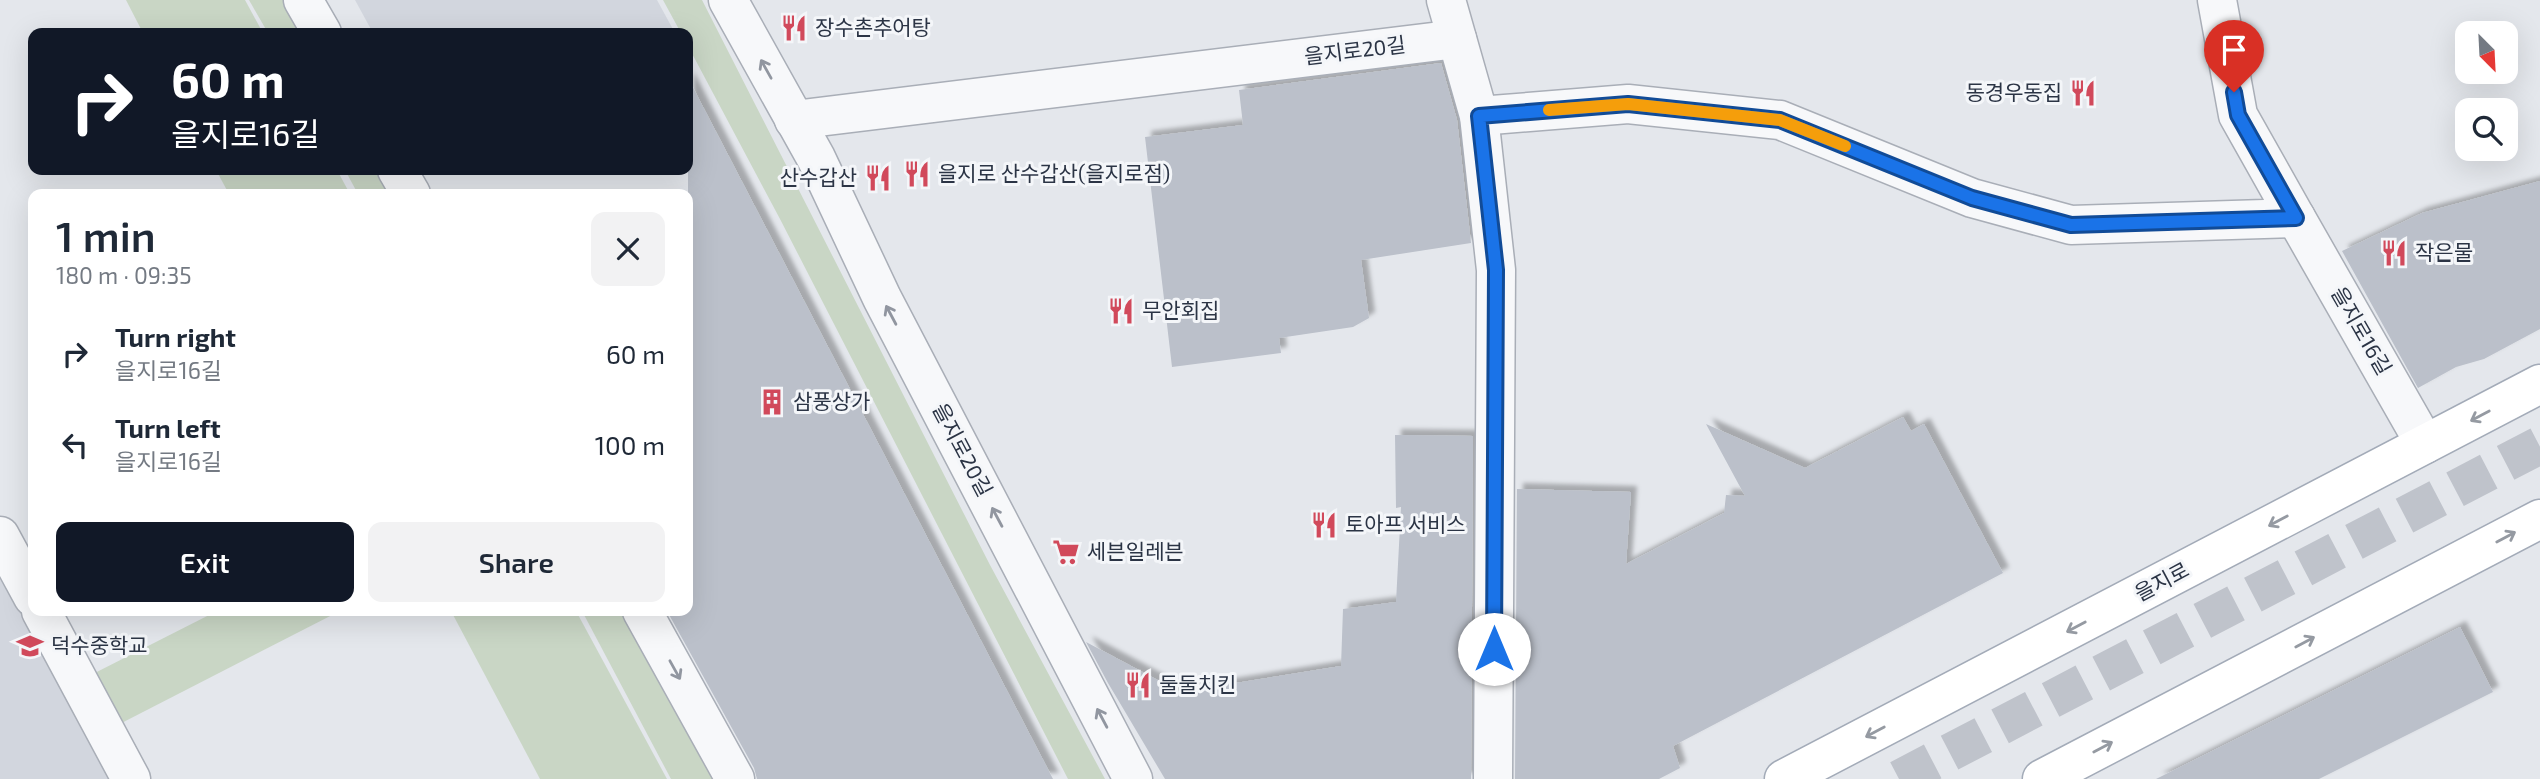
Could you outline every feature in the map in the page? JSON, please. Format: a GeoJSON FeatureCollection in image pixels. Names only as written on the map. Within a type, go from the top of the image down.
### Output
{"type":"FeatureCollection","features":[{"type":"Feature","properties":{"kind":"main road","name":"을지로"},"geometry":{"type":"LineString","coordinates":[[1784,779],[2540,384]]}},
{"type":"Feature","properties":{"kind":"main road"},"geometry":{"type":"LineString","coordinates":[[2042,779],[2540,519]]}},
{"type":"Feature","properties":{"kind":"street"},"geometry":{"type":"LineString","coordinates":[[303,0],[318,28]]}},
{"type":"Feature","properties":{"kind":"street","name":"을지로20길"},"geometry":{"type":"LineString","coordinates":[[727,0],[816,158],[882,298],[1133,779]]}},
{"type":"Feature","properties":{"kind":"street"},"geometry":{"type":"LineString","coordinates":[[1446,0],[1479,116],[1496,270],[1493,779]]}},
{"type":"Feature","properties":{"kind":"street","name":"을지로16길"},"geometry":{"type":"LineString","coordinates":[[2217,0],[2238,115],[2425,444]]}},
{"type":"Feature","properties":{"kind":"street","name":"을지로20길"},"geometry":{"type":"LineString","coordinates":[[794,120],[1457,39]]}},
{"type":"Feature","properties":{"kind":"street"},"geometry":{"type":"LineString","coordinates":[[1479,116],[1628,104],[1780,120],[1972,198],[2071,225],[2296,218]]}},
{"type":"Feature","properties":{"kind":"street"},"geometry":{"type":"LineString","coordinates":[[0,536],[28,588]]}},
{"type":"Feature","properties":{"kind":"street"},"geometry":{"type":"LineString","coordinates":[[44,616],[131,779]]}},
{"type":"Feature","properties":{"kind":"street"},"geometry":{"type":"LineString","coordinates":[[645,616],[735,779]]}},
{"type":"Feature","properties":{"kind":"shaded area"},"geometry":{"type":"Polygon","coordinates":[[[355,0],[657,0],[672,28],[370,28],[355,0]]]}},
{"type":"Feature","properties":{"kind":"shaded area","name":"덕수중학교"},"geometry":{"type":"Polygon","coordinates":[[[0,536],[28,588],[28,616],[43,616],[131,779],[0,779],[0,536]]]}},
{"type":"Feature","properties":{"kind":"green space"},"geometry":{"type":"Polygon","coordinates":[[[126,0],[245,0],[260,28],[140,28],[126,0]]]}},
{"type":"Feature","properties":{"kind":"green space"},"geometry":{"type":"Polygon","coordinates":[[[249,0],[286,0],[301,28],[265,28],[249,0]]]}},
{"type":"Feature","properties":{"kind":"green space"},"geometry":{"type":"Polygon","coordinates":[[[663,0],[702,0],[990,565],[1105,779],[1068,779],[693,55],[693,28],[678,28],[663,0]]]}},
{"type":"Feature","properties":{"kind":"green space"},"geometry":{"type":"Polygon","coordinates":[[[219,175],[340,175],[347,189],[226,189],[219,175]]]}},
{"type":"Feature","properties":{"kind":"green space"},"geometry":{"type":"Polygon","coordinates":[[[348,175],[385,175],[392,189],[355,189],[348,175]]]}},
{"type":"Feature","properties":{"kind":"green space"},"geometry":{"type":"Polygon","coordinates":[[[207,616],[330,616],[106,731],[79,681],[207,616]]]}},
{"type":"Feature","properties":{"kind":"green space"},"geometry":{"type":"Polygon","coordinates":[[[454,616],[579,616],[667,779],[540,779],[454,616]]]}},
{"type":"Feature","properties":{"kind":"green space"},"geometry":{"type":"Polygon","coordinates":[[[585,616],[632,616],[722,779],[671,779],[585,616]]]}},
{"type":"Feature","properties":{"kind":"building"},"geometry":{"type":"Polygon","coordinates":[[[1441,63],[1457,120],[1471,243],[1361,260],[1369,318],[1353,327],[1279,338],[1281,353],[1172,367],[1145,137],[1243,125],[1239,90],[1441,63]]]}},
{"type":"Feature","properties":{"kind":"building","name":"삼풍상가"},"geometry":{"type":"Polygon","coordinates":[[[693,88],[1053,779],[757,779],[754,768],[670,616],[693,616],[693,189],[688,189],[688,175],[693,175],[693,88]]]}},
{"type":"Feature","properties":{"kind":"building"},"geometry":{"type":"Polygon","coordinates":[[[2540,181],[2540,329],[2484,359],[2456,367],[2418,388],[2342,251],[2422,213],[2540,181]]]}},
{"type":"Feature","properties":{"kind":"building"},"geometry":{"type":"Polygon","coordinates":[[[1903,417],[1911,431],[1924,424],[2003,573],[1673,746],[1680,768],[1659,779],[1515,779],[1517,489],[1631,492],[1626,564],[1724,513],[1726,495],[1745,496],[1706,424],[1805,468],[1903,417]]]}},
{"type":"Feature","properties":{"kind":"building"},"geometry":{"type":"Polygon","coordinates":[[[1395,435],[1473,436],[1471,779],[1165,779],[1086,642],[1180,692],[1341,666],[1343,609],[1396,602],[1401,507],[1396,508],[1395,435]]]}},
{"type":"Feature","properties":{"kind":"building"},"geometry":{"type":"Polygon","coordinates":[[[2460,627],[2493,692],[2319,779],[2156,779],[2460,627]]]}},
{"type":"Feature","properties":{"kind":"tunnel"},"geometry":{"type":"LineString","coordinates":[[1899,779],[2540,445]]}},
{"type":"Feature","properties":{"kind":"slow traffic"},"geometry":{"type":"LineString","coordinates":[[1549,110],[1628,104],[1780,120],[1845,146]]}},
{"type":"Feature","properties":{"kind":"place","name":"장수촌추어탕"},"geometry":{"type":"Point","coordinates":[794,28]}},
{"type":"Feature","properties":{"kind":"place","name":"동경우동집"},"geometry":{"type":"Point","coordinates":[2083,93]}},
{"type":"Feature","properties":{"kind":"place","name":"을지로 산수갑산(을지로점)"},"geometry":{"type":"Point","coordinates":[917,174]}},
{"type":"Feature","properties":{"kind":"place","name":"산수갑산"},"geometry":{"type":"Point","coordinates":[878,178]}},
{"type":"Feature","properties":{"kind":"place","name":"작은물"},"geometry":{"type":"Point","coordinates":[2394,253]}},
{"type":"Feature","properties":{"kind":"place","name":"무안회집"},"geometry":{"type":"Point","coordinates":[1121,311]}},
{"type":"Feature","properties":{"kind":"place","name":"삼풍상가"},"geometry":{"type":"Point","coordinates":[772,402]}},
{"type":"Feature","properties":{"kind":"place","name":"토아프 서비스"},"geometry":{"type":"Point","coordinates":[1324,525]}},
{"type":"Feature","properties":{"kind":"place","name":"세븐일레븐"},"geometry":{"type":"Point","coordinates":[1066,552]}},
{"type":"Feature","properties":{"kind":"place","name":"덕수중학교"},"geometry":{"type":"Point","coordinates":[30,646]}},
{"type":"Feature","properties":{"kind":"place","name":"둘둘치킨"},"geometry":{"type":"Point","coordinates":[1138,685]}},
{"type":"Feature","properties":{"kind":"route"},"geometry":{"type":"LineString","coordinates":[[1494,649],[1496,270],[1479,116],[1628,104],[1780,120],[1972,198],[2071,225],[2296,218],[2238,115],[2234,92]]}}]}
